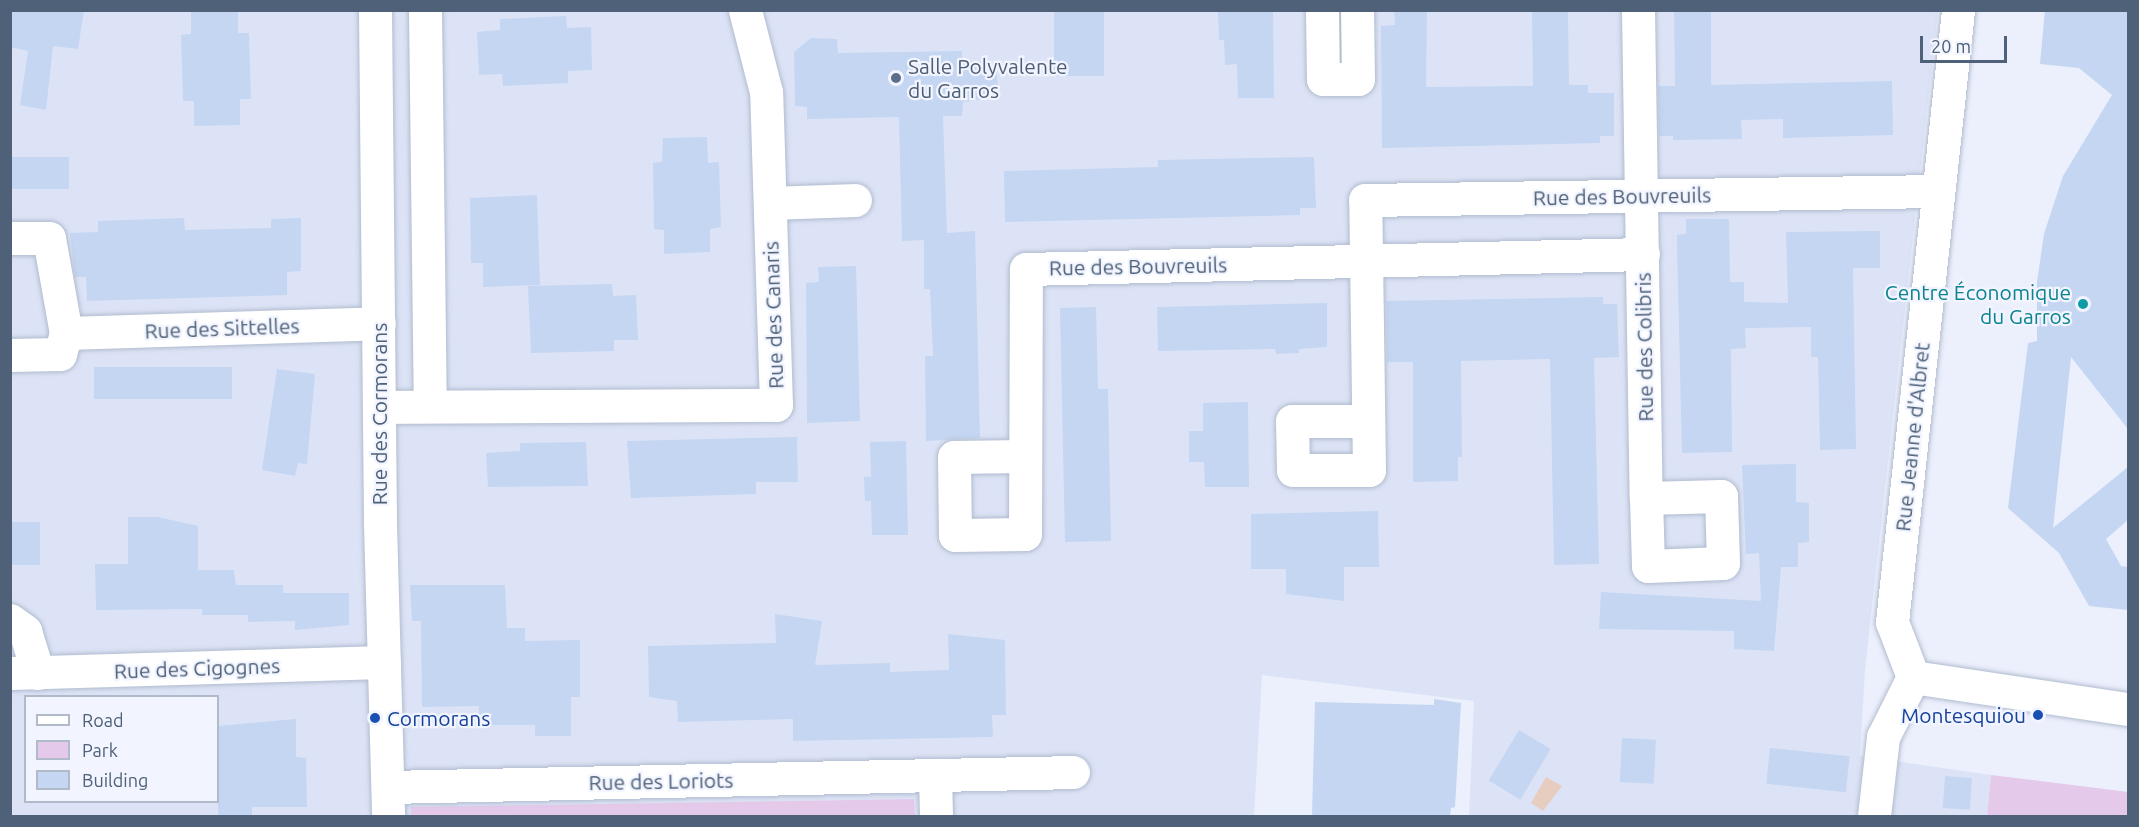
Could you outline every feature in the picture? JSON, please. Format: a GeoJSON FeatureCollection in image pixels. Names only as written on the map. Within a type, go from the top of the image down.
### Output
{"type":"FeatureCollection","features":[{"type":"Feature","properties":{"kind":"street","name":"Rue des Cormorans"},"geometry":{"type":"LineString","coordinates":[[375,10],[388,802]]}},
{"type":"Feature","properties":{"kind":"street"},"geometry":{"type":"LineString","coordinates":[[425,10],[430,406]]}},
{"type":"Feature","properties":{"kind":"street","name":"Rue des Canaris"},"geometry":{"type":"LineString","coordinates":[[380,407],[776,405],[766,92],[745,10]]}},
{"type":"Feature","properties":{"kind":"street"},"geometry":{"type":"LineString","coordinates":[[1322,10],[1323,80],[1358,79],[1357,10]]}},
{"type":"Feature","properties":{"kind":"street","name":"Rue des Colibris"},"geometry":{"type":"LineString","coordinates":[[1638,10],[1646,498]]}},
{"type":"Feature","properties":{"kind":"street","name":"Rue Jeanne d'Albret"},"geometry":{"type":"LineString","coordinates":[[1913,677],[1892,622],[1958,10]]}},
{"type":"Feature","properties":{"kind":"street","name":"Rue des Bouvreuils"},"geometry":{"type":"LineString","coordinates":[[1366,260],[1365,200],[1938,191]]}},
{"type":"Feature","properties":{"kind":"street"},"geometry":{"type":"LineString","coordinates":[[770,203],[855,200]]}},
{"type":"Feature","properties":{"kind":"street"},"geometry":{"type":"LineString","coordinates":[[10,238],[49,237],[66,333],[60,354],[10,355]]}},
{"type":"Feature","properties":{"kind":"street","name":"Rue des Bouvreuils"},"geometry":{"type":"LineString","coordinates":[[1024,456],[1026,269],[1643,254]]}},
{"type":"Feature","properties":{"kind":"street"},"geometry":{"type":"LineString","coordinates":[[1366,260],[1368,420]]}},
{"type":"Feature","properties":{"kind":"street","name":"Rue des Sittelles"},"geometry":{"type":"LineString","coordinates":[[66,333],[379,323]]}},
{"type":"Feature","properties":{"kind":"street"},"geometry":{"type":"LineString","coordinates":[[10,620],[25,632],[24,673]]}},
{"type":"Feature","properties":{"kind":"street","name":"Rue des Cigognes"},"geometry":{"type":"LineString","coordinates":[[24,673],[384,662]]}},
{"type":"Feature","properties":{"kind":"street"},"geometry":{"type":"LineString","coordinates":[[1874,816],[1883,737],[1913,677],[2128,709]]}},
{"type":"Feature","properties":{"kind":"street","name":"Rue des Loriots"},"geometry":{"type":"LineString","coordinates":[[388,802],[935,775],[1073,772]]}},
{"type":"Feature","properties":{"kind":"street"},"geometry":{"type":"LineString","coordinates":[[935,775],[936,816]]}},
{"type":"Feature","properties":{"kind":"shaded area"},"geometry":{"type":"Polygon","coordinates":[[[10,11],[1938,11],[1865,670],[1860,756],[1991,775],[1987,816],[1469,816],[1474,701],[1262,675],[1254,816],[915,816],[914,799],[411,808],[411,816],[11,816],[10,11]]]}},
{"type":"Feature","properties":{"kind":"shaded area"},"geometry":{"type":"Polygon","coordinates":[[[1546,777],[1562,786],[1543,811],[1531,803],[1546,777]]]}},
{"type":"Feature","properties":{"kind":"green space"},"geometry":{"type":"Polygon","coordinates":[[[1991,775],[2128,792],[2128,816],[1987,816],[1991,775]]]}},
{"type":"Feature","properties":{"kind":"green space"},"geometry":{"type":"Polygon","coordinates":[[[914,799],[915,816],[411,816],[411,807],[914,799]]]}},
{"type":"Feature","properties":{"kind":"building"},"geometry":{"type":"Polygon","coordinates":[[[10,10],[84,10],[78,49],[53,46],[46,110],[20,105],[28,51],[10,47],[10,10]]]}},
{"type":"Feature","properties":{"kind":"building"},"geometry":{"type":"Polygon","coordinates":[[[191,10],[238,10],[238,33],[249,33],[251,99],[240,99],[240,125],[194,126],[194,101],[183,101],[181,35],[191,34],[191,10]]]}},
{"type":"Feature","properties":{"kind":"building"},"geometry":{"type":"Polygon","coordinates":[[[1054,10],[1104,10],[1104,76],[1054,76],[1054,10]]]}},
{"type":"Feature","properties":{"kind":"building"},"geometry":{"type":"Polygon","coordinates":[[[1218,10],[1273,10],[1274,98],[1238,98],[1237,64],[1225,65],[1224,40],[1219,40],[1218,10]]]}},
{"type":"Feature","properties":{"kind":"building"},"geometry":{"type":"Polygon","coordinates":[[[1394,10],[1427,10],[1426,87],[1533,86],[1532,12],[1568,12],[1569,85],[1588,85],[1588,93],[1614,93],[1614,136],[1600,136],[1600,143],[1382,148],[1381,26],[1395,25],[1394,10]]]}},
{"type":"Feature","properties":{"kind":"building"},"geometry":{"type":"Polygon","coordinates":[[[1674,10],[1711,10],[1711,85],[1892,81],[1893,135],[1783,138],[1783,119],[1741,120],[1742,139],[1673,140],[1673,136],[1659,136],[1658,86],[1675,86],[1674,10]]]}},
{"type":"Feature","properties":{"kind":"building","name":"Centre Économique du Garros"},"geometry":{"type":"Polygon","coordinates":[[[2045,10],[2128,10],[2128,429],[2071,357],[2053,528],[2128,467],[2128,520],[2106,539],[2121,566],[2128,567],[2128,610],[2089,606],[2059,553],[2008,508],[2028,343],[2037,341],[2037,282],[2044,234],[2063,176],[2112,95],[2079,68],[2040,64],[2045,10]]]}},
{"type":"Feature","properties":{"kind":"building"},"geometry":{"type":"Polygon","coordinates":[[[566,16],[567,28],[591,27],[592,70],[568,71],[568,83],[503,86],[502,74],[479,75],[477,32],[500,30],[500,19],[566,16]]]}},
{"type":"Feature","properties":{"kind":"building"},"geometry":{"type":"Polygon","coordinates":[[[811,38],[837,39],[838,53],[962,51],[962,61],[987,62],[996,71],[998,86],[990,98],[963,102],[962,116],[943,116],[947,233],[975,231],[980,438],[926,441],[925,356],[933,356],[930,289],[924,289],[924,240],[902,241],[899,117],[807,119],[807,107],[795,106],[794,52],[811,38]]]}},
{"type":"Feature","properties":{"kind":"building"},"geometry":{"type":"Polygon","coordinates":[[[707,137],[708,163],[719,162],[721,227],[710,229],[710,252],[664,254],[664,230],[654,229],[653,163],[662,162],[663,138],[707,137]]]}},
{"type":"Feature","properties":{"kind":"building"},"geometry":{"type":"Polygon","coordinates":[[[10,157],[69,157],[69,189],[10,189],[10,157]]]}},
{"type":"Feature","properties":{"kind":"building"},"geometry":{"type":"Polygon","coordinates":[[[1314,157],[1316,208],[1300,208],[1300,215],[1005,222],[1004,171],[1158,167],[1158,160],[1314,157]]]}},
{"type":"Feature","properties":{"kind":"building"},"geometry":{"type":"Polygon","coordinates":[[[537,195],[540,285],[483,287],[483,263],[471,263],[470,198],[537,195]]]}},
{"type":"Feature","properties":{"kind":"building"},"geometry":{"type":"Polygon","coordinates":[[[184,218],[185,230],[271,228],[271,219],[301,218],[301,271],[287,272],[287,295],[87,301],[86,277],[75,277],[70,233],[98,232],[98,221],[184,218]]]}},
{"type":"Feature","properties":{"kind":"building"},"geometry":{"type":"Polygon","coordinates":[[[1686,219],[1729,219],[1730,282],[1744,282],[1744,302],[1788,303],[1786,232],[1880,231],[1880,268],[1853,268],[1856,449],[1820,450],[1818,357],[1811,357],[1811,327],[1745,328],[1746,348],[1731,349],[1732,452],[1682,453],[1677,235],[1686,234],[1686,219]]]}},
{"type":"Feature","properties":{"kind":"building"},"geometry":{"type":"Polygon","coordinates":[[[856,266],[860,421],[807,423],[806,283],[819,282],[818,267],[856,266]]]}},
{"type":"Feature","properties":{"kind":"building"},"geometry":{"type":"Polygon","coordinates":[[[612,284],[613,296],[636,295],[638,340],[614,340],[614,351],[531,353],[528,286],[612,284]]]}},
{"type":"Feature","properties":{"kind":"building"},"geometry":{"type":"Polygon","coordinates":[[[1603,297],[1603,304],[1617,304],[1619,357],[1594,358],[1599,564],[1554,565],[1550,359],[1461,361],[1462,457],[1458,457],[1458,481],[1413,482],[1413,362],[1387,362],[1386,301],[1603,297]]]}},
{"type":"Feature","properties":{"kind":"building"},"geometry":{"type":"Polygon","coordinates":[[[1327,303],[1327,347],[1299,349],[1299,353],[1276,354],[1275,349],[1158,351],[1157,307],[1327,303]]]}},
{"type":"Feature","properties":{"kind":"building"},"geometry":{"type":"Polygon","coordinates":[[[1096,307],[1098,389],[1108,389],[1111,541],[1065,542],[1060,308],[1096,307]]]}},
{"type":"Feature","properties":{"kind":"building"},"geometry":{"type":"Polygon","coordinates":[[[94,367],[232,367],[232,399],[94,399],[94,367]]]}},
{"type":"Feature","properties":{"kind":"building"},"geometry":{"type":"Polygon","coordinates":[[[277,369],[315,374],[307,464],[298,463],[295,476],[262,470],[277,369]]]}},
{"type":"Feature","properties":{"kind":"building"},"geometry":{"type":"Polygon","coordinates":[[[1248,402],[1249,487],[1205,487],[1204,462],[1189,462],[1189,431],[1203,431],[1203,403],[1248,402]]]}},
{"type":"Feature","properties":{"kind":"building"},"geometry":{"type":"Polygon","coordinates":[[[797,437],[798,482],[756,482],[756,494],[631,498],[627,441],[797,437]]]}},
{"type":"Feature","properties":{"kind":"building"},"geometry":{"type":"Polygon","coordinates":[[[906,441],[908,535],[872,535],[871,501],[865,501],[864,477],[871,477],[870,442],[906,441]]]}},
{"type":"Feature","properties":{"kind":"building"},"geometry":{"type":"Polygon","coordinates":[[[586,442],[588,486],[488,487],[486,453],[520,451],[520,443],[586,442]]]}},
{"type":"Feature","properties":{"kind":"building"},"geometry":{"type":"Polygon","coordinates":[[[1796,464],[1796,502],[1809,503],[1809,542],[1798,543],[1798,567],[1781,567],[1774,651],[1734,649],[1734,631],[1599,629],[1601,592],[1761,601],[1759,553],[1746,554],[1742,465],[1796,464]]]}},
{"type":"Feature","properties":{"kind":"building"},"geometry":{"type":"Polygon","coordinates":[[[1378,511],[1379,567],[1344,567],[1344,601],[1286,594],[1286,569],[1251,569],[1251,514],[1378,511]]]}},
{"type":"Feature","properties":{"kind":"building"},"geometry":{"type":"Polygon","coordinates":[[[128,517],[158,517],[198,526],[198,570],[234,570],[236,585],[283,585],[283,593],[349,593],[349,625],[295,630],[295,621],[248,622],[248,615],[202,615],[202,609],[96,610],[95,564],[128,564],[128,517]]]}},
{"type":"Feature","properties":{"kind":"building"},"geometry":{"type":"Polygon","coordinates":[[[10,522],[40,522],[40,565],[10,565],[10,522]]]}},
{"type":"Feature","properties":{"kind":"building"},"geometry":{"type":"Polygon","coordinates":[[[410,585],[505,585],[507,628],[525,628],[525,641],[580,640],[580,697],[571,697],[571,736],[535,736],[535,725],[479,725],[479,706],[422,707],[421,621],[412,621],[410,585]]]}},
{"type":"Feature","properties":{"kind":"building"},"geometry":{"type":"Polygon","coordinates":[[[775,614],[822,621],[815,665],[890,663],[890,672],[949,670],[948,634],[1005,640],[1006,715],[992,715],[993,737],[793,741],[793,719],[678,722],[677,701],[649,697],[648,646],[776,643],[775,614]]]}},
{"type":"Feature","properties":{"kind":"building"},"geometry":{"type":"Polygon","coordinates":[[[1434,699],[1461,703],[1455,807],[1451,808],[1450,816],[1312,816],[1315,702],[1434,705],[1434,699]]]}},
{"type":"Feature","properties":{"kind":"building"},"geometry":{"type":"Polygon","coordinates":[[[296,719],[296,757],[306,758],[307,807],[252,807],[252,816],[218,816],[219,726],[296,719]]]}},
{"type":"Feature","properties":{"kind":"building"},"geometry":{"type":"Polygon","coordinates":[[[1519,730],[1551,749],[1520,800],[1489,781],[1519,730]]]}},
{"type":"Feature","properties":{"kind":"building"},"geometry":{"type":"Polygon","coordinates":[[[1622,738],[1656,740],[1654,784],[1620,782],[1622,738]]]}},
{"type":"Feature","properties":{"kind":"building"},"geometry":{"type":"Polygon","coordinates":[[[1770,748],[1850,756],[1846,792],[1766,784],[1770,748]]]}},
{"type":"Feature","properties":{"kind":"building"},"geometry":{"type":"Polygon","coordinates":[[[1945,776],[1972,778],[1970,810],[1943,808],[1945,776]]]}},
{"type":"Feature","properties":{"kind":"place","name":"Salle Polyvalente du Garros"},"geometry":{"type":"Point","coordinates":[896,78]}},
{"type":"Feature","properties":{"kind":"place","name":"Centre Économique du Garros"},"geometry":{"type":"Point","coordinates":[2083,304]}},
{"type":"Feature","properties":{"kind":"place","name":"Montesquiou"},"geometry":{"type":"Point","coordinates":[2038,715]}},
{"type":"Feature","properties":{"kind":"place","name":"Cormorans"},"geometry":{"type":"Point","coordinates":[375,718]}}]}
